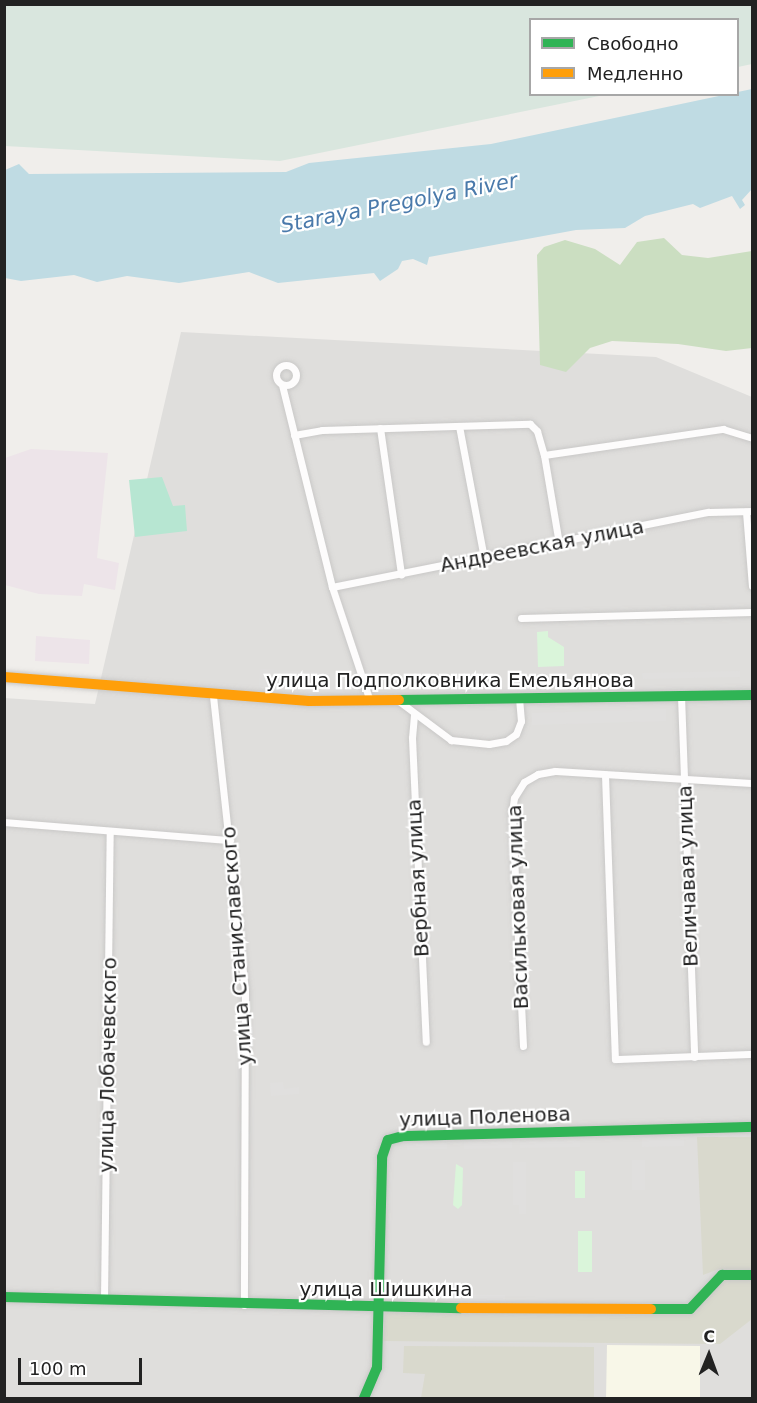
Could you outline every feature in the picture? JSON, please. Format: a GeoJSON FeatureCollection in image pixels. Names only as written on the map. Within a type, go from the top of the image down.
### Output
{"type":"FeatureCollection","features":[{"type":"Feature","properties":{"kind":"street"},"geometry":{"type":"LineString","coordinates":[[282,385],[332,587],[370,701]]}},
{"type":"Feature","properties":{"kind":"street"},"geometry":{"type":"LineString","coordinates":[[294,435],[380,428],[530,424],[537,431],[544,455],[559,544]]}},
{"type":"Feature","properties":{"kind":"street"},"geometry":{"type":"LineString","coordinates":[[459,426],[484,558]]}},
{"type":"Feature","properties":{"kind":"street"},"geometry":{"type":"LineString","coordinates":[[380,428],[401,574]]}},
{"type":"Feature","properties":{"kind":"street"},"geometry":{"type":"LineString","coordinates":[[544,455],[723,429],[753,438]]}},
{"type":"Feature","properties":{"kind":"street","name":"Андреевская улица"},"geometry":{"type":"LineString","coordinates":[[332,587],[559,544],[709,512],[749,512]]}},
{"type":"Feature","properties":{"kind":"street"},"geometry":{"type":"LineString","coordinates":[[749,512],[753,586]]}},
{"type":"Feature","properties":{"kind":"street"},"geometry":{"type":"LineString","coordinates":[[521,618],[753,612]]}},
{"type":"Feature","properties":{"kind":"street","name":"улица Подполковника Емельянова"},"geometry":{"type":"LineString","coordinates":[[4,678],[213,696],[400,702],[753,695]]}},
{"type":"Feature","properties":{"kind":"street","name":"улица Станиславского"},"geometry":{"type":"LineString","coordinates":[[213,696],[245,991],[244,1305]]}},
{"type":"Feature","properties":{"kind":"street","name":"Величавая улица"},"geometry":{"type":"LineString","coordinates":[[681,696],[694,1057]]}},
{"type":"Feature","properties":{"kind":"street"},"geometry":{"type":"LineString","coordinates":[[400,702],[451,740],[467,744],[506,741],[516,734],[521,721],[519,700]]}},
{"type":"Feature","properties":{"kind":"street","name":"Вербная улица"},"geometry":{"type":"LineString","coordinates":[[414,714],[412,738],[426,1042]]}},
{"type":"Feature","properties":{"kind":"street","name":"Васильковая улица"},"geometry":{"type":"LineString","coordinates":[[523,1046],[514,798],[524,782],[538,774],[605,775],[685,782],[753,783]]}},
{"type":"Feature","properties":{"kind":"street"},"geometry":{"type":"LineString","coordinates":[[605,775],[615,1059],[753,1054]]}},
{"type":"Feature","properties":{"kind":"street"},"geometry":{"type":"LineString","coordinates":[[4,822],[230,840]]}},
{"type":"Feature","properties":{"kind":"street","name":"улица Лобачевского"},"geometry":{"type":"LineString","coordinates":[[104,1299],[110,832]]}},
{"type":"Feature","properties":{"kind":"street","name":"улица Поленова"},"geometry":{"type":"LineString","coordinates":[[380,1306],[382,1157],[385,1143],[392,1138],[753,1127]]}},
{"type":"Feature","properties":{"kind":"street","name":"улица Шишкина"},"geometry":{"type":"LineString","coordinates":[[4,1297],[244,1305],[690,1309],[722,1275],[753,1275]]}},
{"type":"Feature","properties":{"kind":"street"},"geometry":{"type":"LineString","coordinates":[[364,1398],[378,1368],[380,1306]]}},
{"type":"Feature","properties":{"kind":"shaded area"},"geometry":{"type":"Polygon","coordinates":[[[4,5],[752,5],[752,64],[739,67],[739,18],[529,18],[529,96],[599,96],[280,161],[5,146],[4,5]]]}},
{"type":"Feature","properties":{"kind":"shaded area"},"geometry":{"type":"Polygon","coordinates":[[[181,332],[656,357],[752,397],[752,1398],[5,1398],[4,698],[95,704],[181,332]]]}},
{"type":"Feature","properties":{"kind":"shaded area"},"geometry":{"type":"Polygon","coordinates":[[[31,449],[108,453],[97,558],[119,563],[115,590],[84,584],[82,596],[39,594],[5,585],[5,458],[31,449]]]}},
{"type":"Feature","properties":{"kind":"shaded area"},"geometry":{"type":"Polygon","coordinates":[[[36,636],[90,640],[89,664],[35,661],[36,636]]]}},
{"type":"Feature","properties":{"kind":"shaded area"},"geometry":{"type":"Polygon","coordinates":[[[260,669],[344,674],[343,693],[259,688],[260,669]]]}},
{"type":"Feature","properties":{"kind":"shaded area"},"geometry":{"type":"Polygon","coordinates":[[[740,671],[740,677],[643,679],[642,673],[740,671]]]}},
{"type":"Feature","properties":{"kind":"shaded area"},"geometry":{"type":"Polygon","coordinates":[[[666,709],[666,721],[532,725],[532,713],[666,709]]]}},
{"type":"Feature","properties":{"kind":"shaded area"},"geometry":{"type":"Polygon","coordinates":[[[283,1082],[284,1089],[299,1087],[299,1094],[271,1096],[270,1083],[283,1082]]]}},
{"type":"Feature","properties":{"kind":"shaded area"},"geometry":{"type":"Polygon","coordinates":[[[697,1137],[752,1137],[752,1270],[719,1269],[703,1275],[697,1137]]]}},
{"type":"Feature","properties":{"kind":"shaded area"},"geometry":{"type":"Polygon","coordinates":[[[684,1139],[684,1146],[642,1147],[642,1140],[684,1139]]]}},
{"type":"Feature","properties":{"kind":"shaded area"},"geometry":{"type":"Polygon","coordinates":[[[580,1141],[580,1147],[520,1148],[520,1142],[580,1141]]]}},
{"type":"Feature","properties":{"kind":"shaded area"},"geometry":{"type":"Polygon","coordinates":[[[464,1142],[512,1142],[512,1148],[464,1149],[464,1142]]]}},
{"type":"Feature","properties":{"kind":"shaded area"},"geometry":{"type":"Polygon","coordinates":[[[407,1143],[447,1143],[447,1149],[407,1150],[407,1143]]]}},
{"type":"Feature","properties":{"kind":"shaded area"},"geometry":{"type":"Polygon","coordinates":[[[632,1160],[645,1160],[645,1190],[632,1190],[632,1160]]]}},
{"type":"Feature","properties":{"kind":"shaded area"},"geometry":{"type":"Polygon","coordinates":[[[513,1162],[526,1162],[526,1214],[519,1214],[519,1205],[513,1205],[513,1162]]]}},
{"type":"Feature","properties":{"kind":"shaded area"},"geometry":{"type":"Polygon","coordinates":[[[725,1279],[752,1280],[752,1319],[720,1344],[383,1341],[385,1311],[690,1314],[725,1279]]]}},
{"type":"Feature","properties":{"kind":"shaded area"},"geometry":{"type":"Polygon","coordinates":[[[402,1294],[505,1295],[505,1301],[402,1300],[402,1294]]]}},
{"type":"Feature","properties":{"kind":"shaded area"},"geometry":{"type":"Polygon","coordinates":[[[607,1345],[700,1346],[700,1398],[606,1398],[607,1345]]]}},
{"type":"Feature","properties":{"kind":"shaded area"},"geometry":{"type":"Polygon","coordinates":[[[404,1346],[594,1347],[594,1398],[421,1398],[425,1374],[403,1373],[404,1346]]]}},
{"type":"Feature","properties":{"kind":"green space"},"geometry":{"type":"Polygon","coordinates":[[[664,238],[682,255],[708,258],[752,251],[752,348],[726,351],[678,344],[612,341],[590,348],[566,372],[540,365],[537,255],[544,247],[565,240],[595,249],[620,265],[637,242],[664,238]]]}},
{"type":"Feature","properties":{"kind":"green space"},"geometry":{"type":"Polygon","coordinates":[[[162,477],[173,506],[185,505],[187,531],[135,537],[129,480],[162,477]]]}},
{"type":"Feature","properties":{"kind":"green space"},"geometry":{"type":"Polygon","coordinates":[[[548,631],[548,637],[564,647],[564,666],[538,667],[537,632],[548,631]]]}},
{"type":"Feature","properties":{"kind":"green space"},"geometry":{"type":"Polygon","coordinates":[[[456,1164],[463,1168],[462,1205],[458,1209],[453,1205],[456,1164]]]}},
{"type":"Feature","properties":{"kind":"green space"},"geometry":{"type":"Polygon","coordinates":[[[575,1171],[585,1171],[585,1198],[575,1198],[575,1171]]]}},
{"type":"Feature","properties":{"kind":"green space"},"geometry":{"type":"Polygon","coordinates":[[[578,1231],[592,1231],[592,1272],[578,1272],[578,1231]]]}},
{"type":"Feature","properties":{"kind":"water","name":"Staraya Pregolya River"},"geometry":{"type":"Polygon","coordinates":[[[752,89],[752,189],[742,200],[745,205],[740,209],[732,196],[700,208],[693,204],[645,216],[625,228],[576,230],[429,257],[427,265],[413,259],[402,261],[398,269],[380,281],[374,273],[278,283],[249,272],[179,283],[127,276],[97,282],[74,275],[21,281],[5,278],[5,170],[19,164],[29,174],[286,172],[309,163],[491,144],[719,96],[739,96],[739,92],[752,89]]]}},
{"type":"Feature","properties":{"kind":"traffic: fast"},"geometry":{"type":"LineString","coordinates":[[399,700],[752,695]]}},
{"type":"Feature","properties":{"kind":"traffic: fast"},"geometry":{"type":"LineString","coordinates":[[364,1398],[377,1368],[382,1157],[388,1140],[403,1136],[752,1127]]}},
{"type":"Feature","properties":{"kind":"traffic: fast"},"geometry":{"type":"LineString","coordinates":[[651,1309],[690,1309],[722,1275],[752,1275]]}},
{"type":"Feature","properties":{"kind":"traffic: fast"},"geometry":{"type":"LineString","coordinates":[[4,1297],[461,1308]]}},
{"type":"Feature","properties":{"kind":"traffic: slow"},"geometry":{"type":"LineString","coordinates":[[4,677],[309,701],[399,700]]}},
{"type":"Feature","properties":{"kind":"traffic: slow"},"geometry":{"type":"LineString","coordinates":[[461,1308],[651,1309]]}}]}
